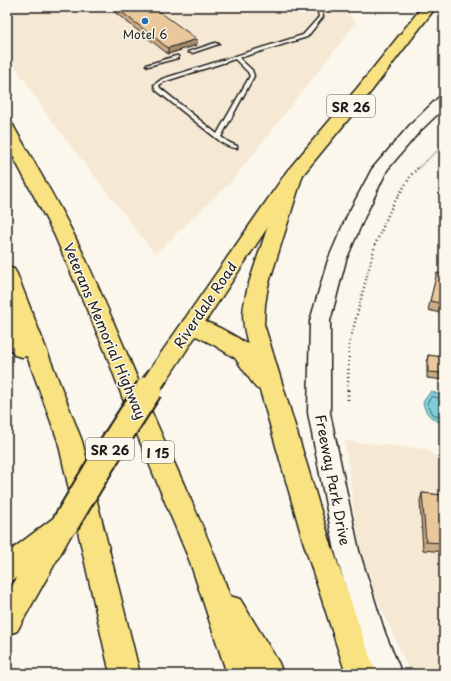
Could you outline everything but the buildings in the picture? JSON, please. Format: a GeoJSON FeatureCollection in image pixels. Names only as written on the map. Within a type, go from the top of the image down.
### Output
{"type":"FeatureCollection","features":[{"type":"Feature","properties":{"kind":"main road","name":"Riverdale Road"},"geometry":{"type":"LineString","coordinates":[[7,621],[107,454],[294,174],[364,90],[429,7]]}},
{"type":"Feature","properties":{"kind":"main road","name":"Veterans Memorial Highway"},"geometry":{"type":"LineString","coordinates":[[7,129],[46,199],[83,276],[116,351],[141,416],[168,475],[204,562],[242,674]]}},
{"type":"Feature","properties":{"kind":"main road"},"geometry":{"type":"LineString","coordinates":[[294,174],[254,305],[254,324],[346,633],[361,674]]}},
{"type":"Feature","properties":{"kind":"main road"},"geometry":{"type":"LineString","coordinates":[[7,274],[70,441],[125,674]]}},
{"type":"Feature","properties":{"kind":"main road"},"geometry":{"type":"LineString","coordinates":[[7,319],[70,441]]}},
{"type":"Feature","properties":{"kind":"main road"},"geometry":{"type":"LineString","coordinates":[[192,325],[222,339],[243,352],[275,398]]}},
{"type":"Feature","properties":{"kind":"main road"},"geometry":{"type":"LineString","coordinates":[[7,569],[65,524]]}},
{"type":"Feature","properties":{"kind":"main road"},"geometry":{"type":"LineString","coordinates":[[204,562],[268,674]]}},
{"type":"Feature","properties":{"kind":"street","name":"Freeway Park Drive"},"geometry":{"type":"LineString","coordinates":[[388,674],[372,633],[347,551],[319,413],[320,322],[337,260],[356,216],[380,169],[414,129],[444,100]]}},
{"type":"Feature","properties":{"kind":"lane"},"geometry":{"type":"LineString","coordinates":[[235,147],[218,137],[158,90],[156,85],[164,80],[305,36],[321,17],[319,7]]}},
{"type":"Feature","properties":{"kind":"lane"},"geometry":{"type":"LineString","coordinates":[[190,52],[217,44]]}},
{"type":"Feature","properties":{"kind":"lane"},"geometry":{"type":"LineString","coordinates":[[148,65],[176,56]]}},
{"type":"Feature","properties":{"kind":"lane"},"geometry":{"type":"LineString","coordinates":[[218,137],[252,76],[250,71],[236,58]]}},
{"type":"Feature","properties":{"kind":"path"},"geometry":{"type":"LineString","coordinates":[[348,400],[349,346],[375,245],[392,206],[412,174],[424,161],[444,145]]}},
{"type":"Feature","properties":{"kind":"shaded area"},"geometry":{"type":"Polygon","coordinates":[[[7,7],[344,7],[356,23],[232,181],[155,254],[47,115],[7,54],[7,7]]]}},
{"type":"Feature","properties":{"kind":"shaded area"},"geometry":{"type":"Polygon","coordinates":[[[345,441],[427,449],[444,462],[444,674],[411,674],[360,562],[345,441]]]}},
{"type":"Feature","properties":{"kind":"water"},"geometry":{"type":"Polygon","coordinates":[[[431,391],[444,397],[444,424],[436,421],[430,416],[424,407],[423,402],[431,391]]]}},
{"type":"Feature","properties":{"kind":"place","name":"Motel 6"},"geometry":{"type":"Point","coordinates":[145,21]}}]}
